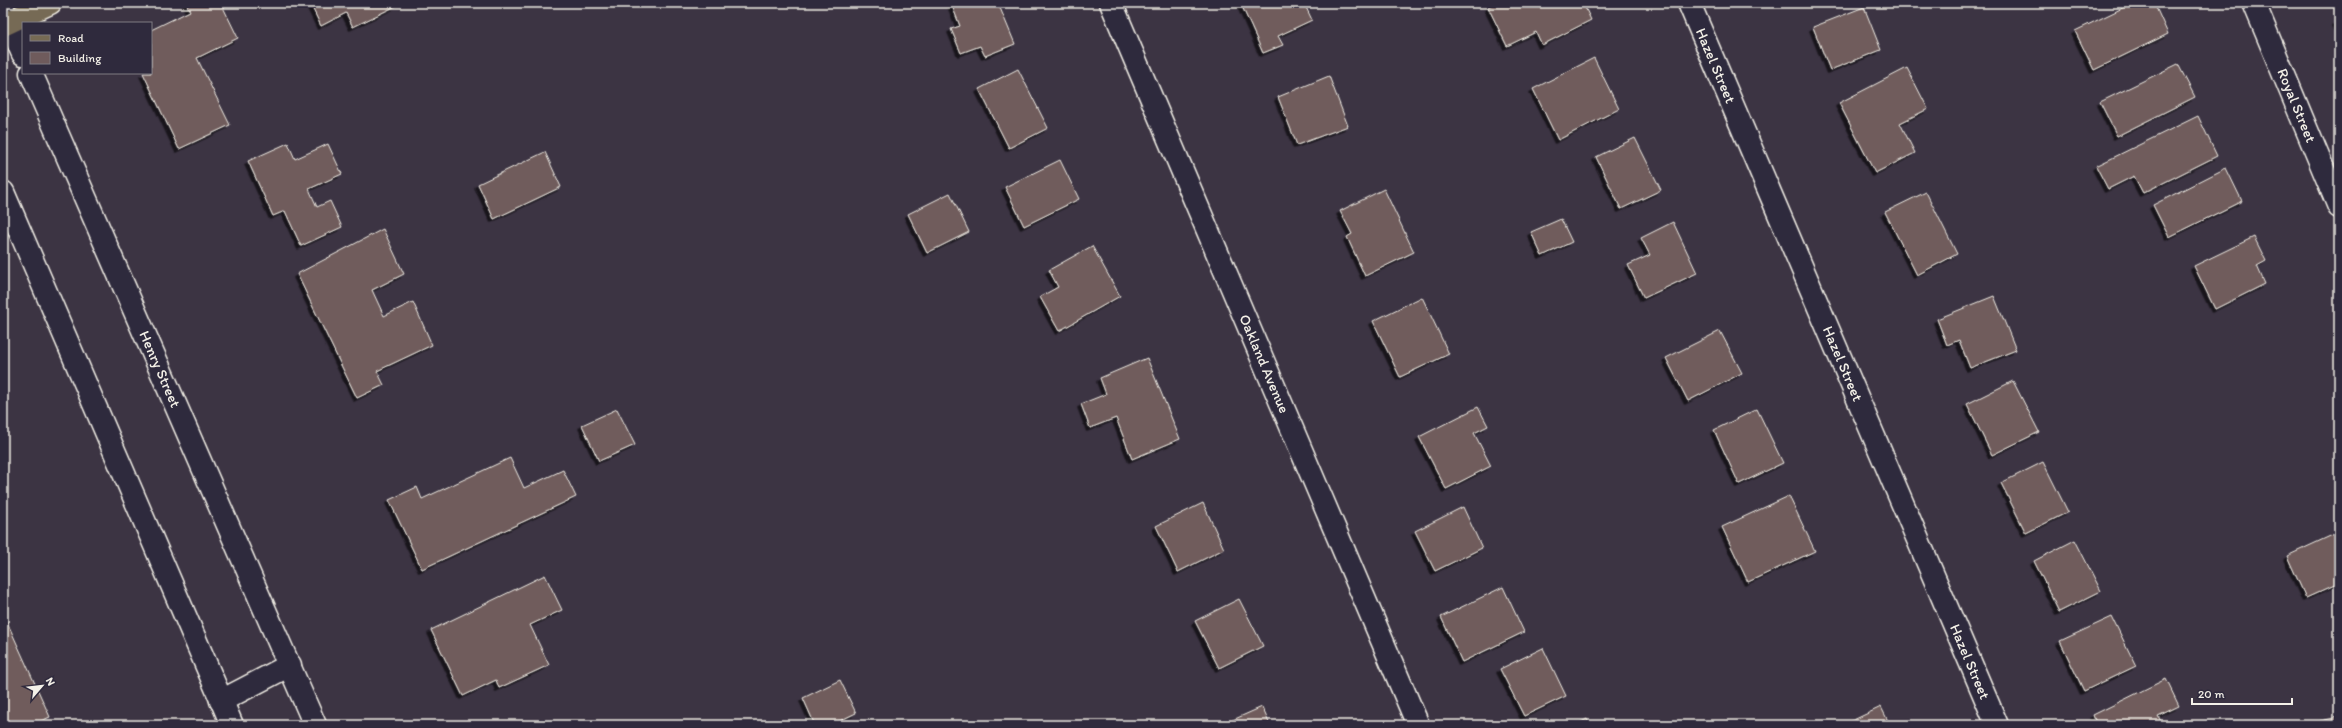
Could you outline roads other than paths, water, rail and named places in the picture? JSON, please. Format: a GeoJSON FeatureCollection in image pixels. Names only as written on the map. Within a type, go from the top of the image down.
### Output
{"type":"FeatureCollection","features":[{"type":"Feature","properties":{"kind":"main road"},"geometry":{"type":"LineString","coordinates":[[5,19],[50,3]]}},
{"type":"Feature","properties":{"kind":"street","name":"Oakland Avenue"},"geometry":{"type":"LineString","coordinates":[[1111,3],[1418,725]]}},
{"type":"Feature","properties":{"kind":"street","name":"Hazel Street"},"geometry":{"type":"LineString","coordinates":[[1689,3],[1997,725]]}},
{"type":"Feature","properties":{"kind":"street","name":"Royal Street"},"geometry":{"type":"LineString","coordinates":[[2254,3],[2339,207]]}},
{"type":"Feature","properties":{"kind":"street"},"geometry":{"type":"LineString","coordinates":[[5,19],[22,52]]}},
{"type":"Feature","properties":{"kind":"street","name":"Henry Street"},"geometry":{"type":"LineString","coordinates":[[31,74],[315,725]]}},
{"type":"Feature","properties":{"kind":"street"},"geometry":{"type":"LineString","coordinates":[[3,192],[232,725]]}},
{"type":"Feature","properties":{"kind":"street"},"geometry":{"type":"LineString","coordinates":[[221,701],[290,665]]}}]}
